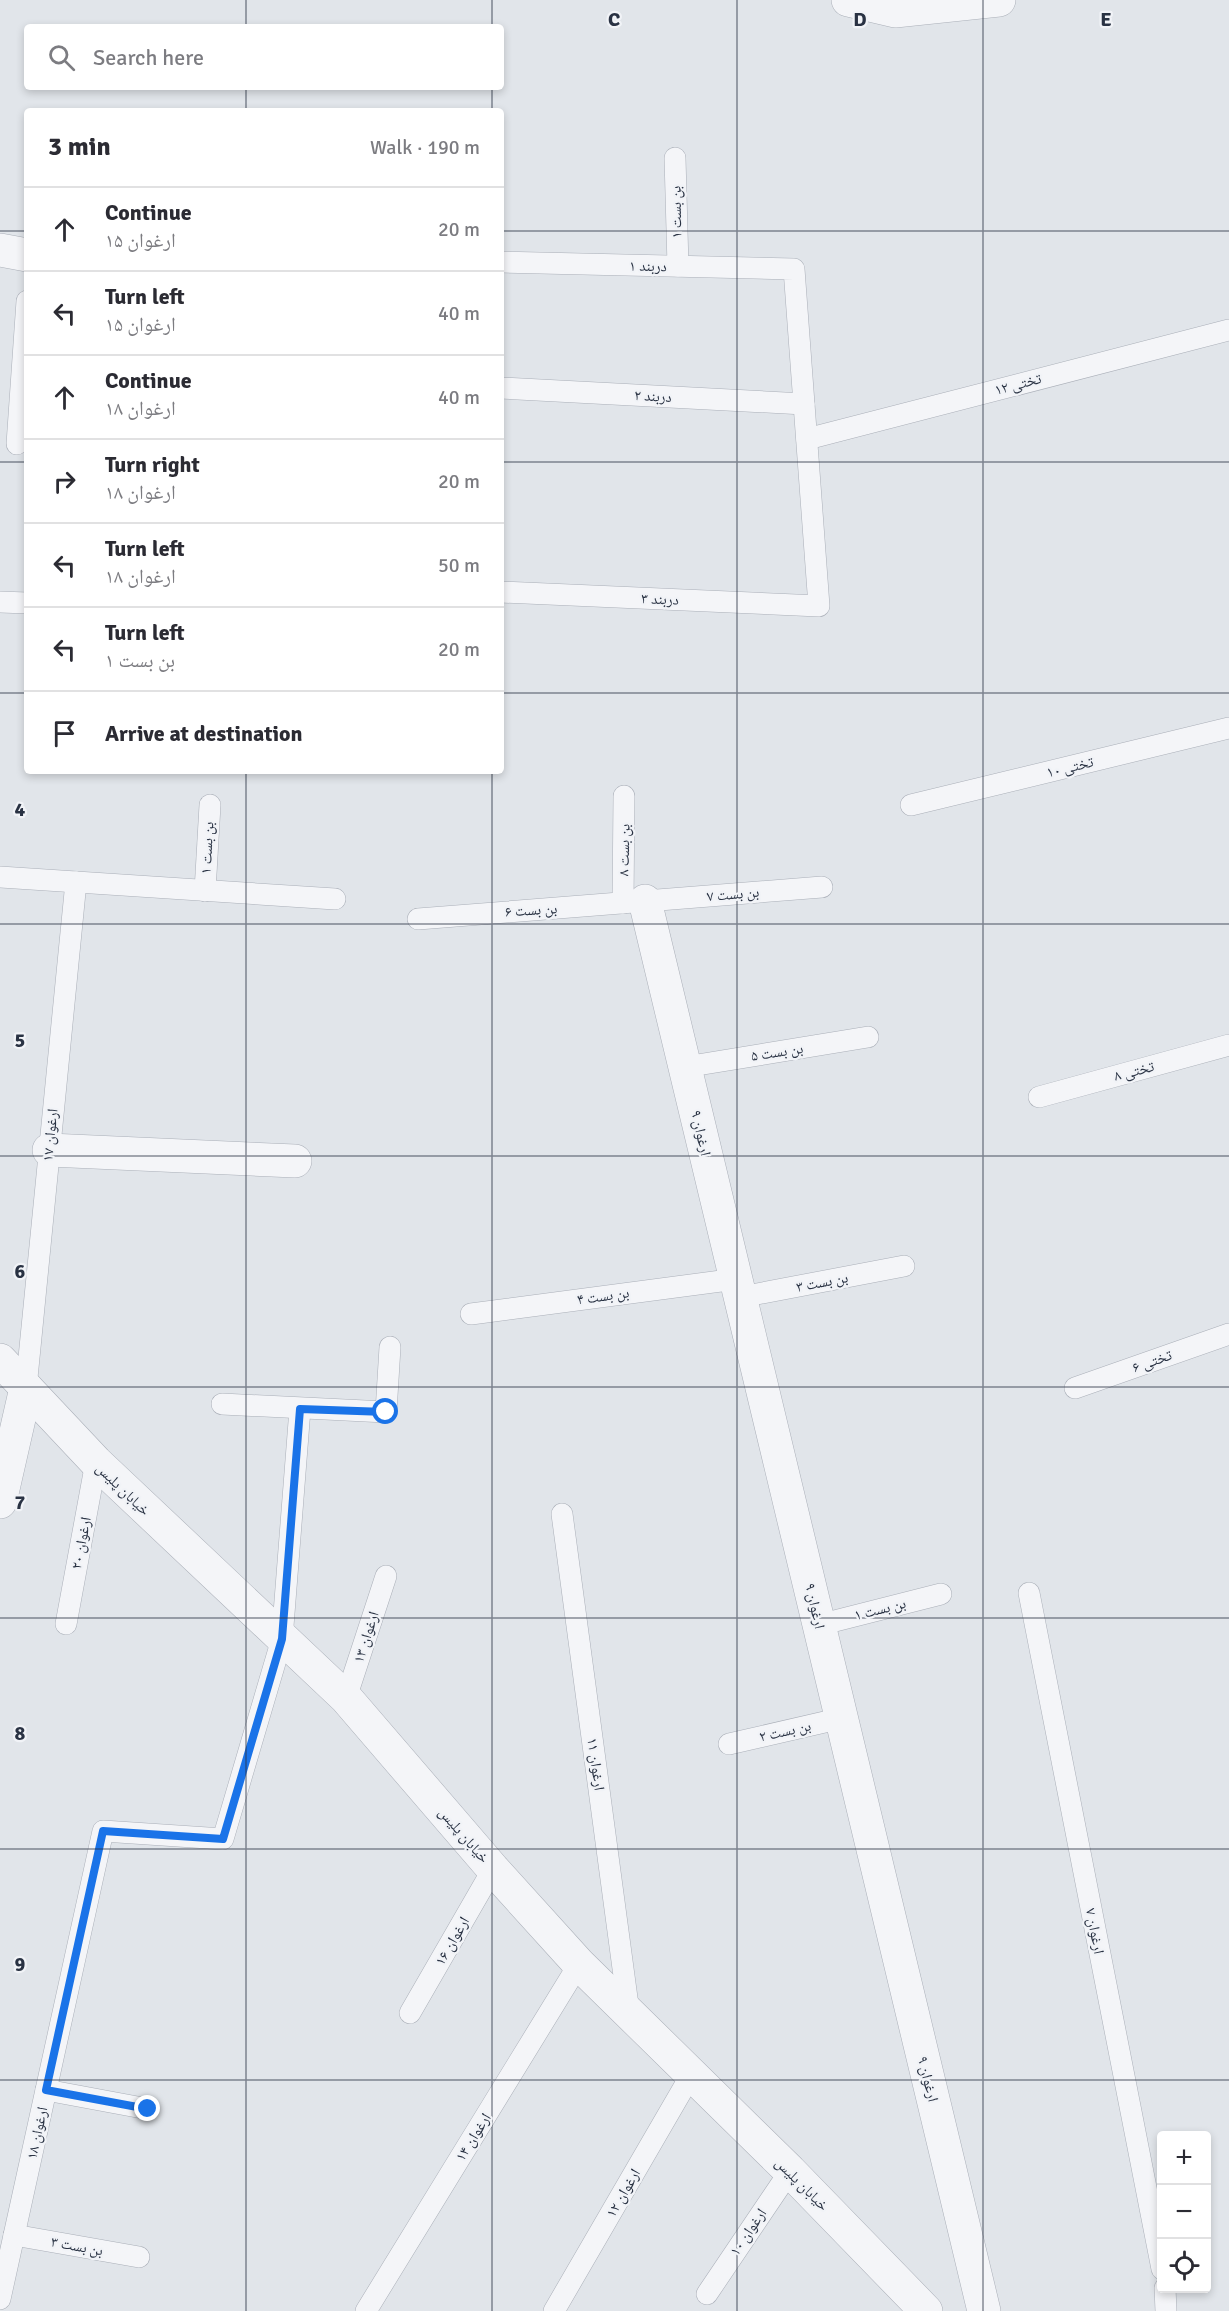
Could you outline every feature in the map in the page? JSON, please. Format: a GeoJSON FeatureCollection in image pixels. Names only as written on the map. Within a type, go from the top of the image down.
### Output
{"type":"FeatureCollection","features":[{"type":"Feature","properties":{"kind":"street"},"geometry":{"type":"LineString","coordinates":[[848,0],[895,11],[999,0]]}},
{"type":"Feature","properties":{"kind":"street"},"geometry":{"type":"LineString","coordinates":[[0,250],[24,254]]}},
{"type":"Feature","properties":{"kind":"street","name":"ارغوان ۹"},"geometry":{"type":"LineString","coordinates":[[634,902],[685,1067],[984,2311]]}},
{"type":"Feature","properties":{"kind":"street"},"geometry":{"type":"LineString","coordinates":[[49,1150],[295,1161]]}},
{"type":"Feature","properties":{"kind":"street","name":"خیابان پلیس"},"geometry":{"type":"LineString","coordinates":[[0,1360],[96,1462],[346,1698],[493,1869],[579,1964],[790,2171],[926,2311]]}},
{"type":"Feature","properties":{"kind":"street"},"geometry":{"type":"LineString","coordinates":[[0,1502],[26,1388]]}},
{"type":"Feature","properties":{"kind":"lane","name":"بن بست ۱"},"geometry":{"type":"LineString","coordinates":[[675,158],[678,266]]}},
{"type":"Feature","properties":{"kind":"lane","name":"دربند ۱"},"geometry":{"type":"LineString","coordinates":[[504,262],[794,269],[804,404]]}},
{"type":"Feature","properties":{"kind":"lane","name":"تختی ۱۲"},"geometry":{"type":"LineString","coordinates":[[807,439],[1229,330]]}},
{"type":"Feature","properties":{"kind":"lane"},"geometry":{"type":"LineString","coordinates":[[17,444],[24,381]]}},
{"type":"Feature","properties":{"kind":"lane","name":"دربند ۲"},"geometry":{"type":"LineString","coordinates":[[504,388],[804,404]]}},
{"type":"Feature","properties":{"kind":"lane"},"geometry":{"type":"LineString","coordinates":[[804,404],[807,439]]}},
{"type":"Feature","properties":{"kind":"lane","name":"دربند ۳"},"geometry":{"type":"LineString","coordinates":[[504,592],[819,606],[807,439]]}},
{"type":"Feature","properties":{"kind":"lane"},"geometry":{"type":"LineString","coordinates":[[0,602],[24,603]]}},
{"type":"Feature","properties":{"kind":"lane","name":"تختی ۱۰"},"geometry":{"type":"LineString","coordinates":[[911,805],[1229,728]]}},
{"type":"Feature","properties":{"kind":"lane","name":"بن بست ۸"},"geometry":{"type":"LineString","coordinates":[[624,796],[634,902]]}},
{"type":"Feature","properties":{"kind":"lane","name":"بن بست ۱"},"geometry":{"type":"LineString","coordinates":[[205,891],[210,805]]}},
{"type":"Feature","properties":{"kind":"lane"},"geometry":{"type":"LineString","coordinates":[[0,877],[335,899]]}},
{"type":"Feature","properties":{"kind":"lane","name":"ارغوان ۱۷"},"geometry":{"type":"LineString","coordinates":[[26,1388],[76,882]]}},
{"type":"Feature","properties":{"kind":"lane","name":"بن بست ۷"},"geometry":{"type":"LineString","coordinates":[[634,902],[822,887]]}},
{"type":"Feature","properties":{"kind":"lane","name":"بن بست ۶"},"geometry":{"type":"LineString","coordinates":[[418,919],[634,902]]}},
{"type":"Feature","properties":{"kind":"lane","name":"بن بست ۵"},"geometry":{"type":"LineString","coordinates":[[685,1067],[868,1037]]}},
{"type":"Feature","properties":{"kind":"lane","name":"تختی ۸"},"geometry":{"type":"LineString","coordinates":[[1040,1097],[1229,1045]]}},
{"type":"Feature","properties":{"kind":"lane","name":"بن بست ۳"},"geometry":{"type":"LineString","coordinates":[[738,1288],[904,1266]]}},
{"type":"Feature","properties":{"kind":"lane","name":"بن بست ۴"},"geometry":{"type":"LineString","coordinates":[[471,1314],[738,1288]]}},
{"type":"Feature","properties":{"kind":"lane","name":"تختی ۶"},"geometry":{"type":"LineString","coordinates":[[1075,1388],[1229,1334]]}},
{"type":"Feature","properties":{"kind":"lane"},"geometry":{"type":"LineString","coordinates":[[222,1404],[386,1412],[390,1347]]}},
{"type":"Feature","properties":{"kind":"lane"},"geometry":{"type":"LineString","coordinates":[[282,1639],[300,1409]]}},
{"type":"Feature","properties":{"kind":"lane","name":"ارغوان ۲۰"},"geometry":{"type":"LineString","coordinates":[[66,1624],[96,1462]]}},
{"type":"Feature","properties":{"kind":"lane","name":"ارغوان ۱۱"},"geometry":{"type":"LineString","coordinates":[[562,1514],[629,2013]]}},
{"type":"Feature","properties":{"kind":"lane","name":"ارغوان ۱۳"},"geometry":{"type":"LineString","coordinates":[[346,1698],[386,1576]]}},
{"type":"Feature","properties":{"kind":"lane","name":"ارغوان ۷"},"geometry":{"type":"LineString","coordinates":[[1029,1593],[1157,2249]]}},
{"type":"Feature","properties":{"kind":"lane","name":"بن بست ۱"},"geometry":{"type":"LineString","coordinates":[[819,1625],[941,1594]]}},
{"type":"Feature","properties":{"kind":"lane","name":"ارغوان ۱۸"},"geometry":{"type":"LineString","coordinates":[[0,2299],[4,2264],[14,2235],[103,1831],[223,1839],[282,1639]]}},
{"type":"Feature","properties":{"kind":"lane","name":"بن بست ۲"},"geometry":{"type":"LineString","coordinates":[[729,1744],[842,1718]]}},
{"type":"Feature","properties":{"kind":"lane","name":"ارغوان ۱۶"},"geometry":{"type":"LineString","coordinates":[[410,2013],[493,1869]]}},
{"type":"Feature","properties":{"kind":"lane","name":"ارغوان ۱۴"},"geometry":{"type":"LineString","coordinates":[[366,2311],[579,1964]]}},
{"type":"Feature","properties":{"kind":"lane","name":"ارغوان ۱۲"},"geometry":{"type":"LineString","coordinates":[[554,2311],[691,2075]]}},
{"type":"Feature","properties":{"kind":"lane"},"geometry":{"type":"LineString","coordinates":[[46,2090],[148,2109]]}},
{"type":"Feature","properties":{"kind":"lane","name":"ارغوان ۱۰"},"geometry":{"type":"LineString","coordinates":[[707,2294],[790,2171]]}},
{"type":"Feature","properties":{"kind":"lane","name":"بن بست ۳"},"geometry":{"type":"LineString","coordinates":[[14,2235],[139,2257]]}},
{"type":"Feature","properties":{"kind":"lane"},"geometry":{"type":"LineString","coordinates":[[1165,2293],[1166,2311]]}},
{"type":"Feature","properties":{"kind":"route"},"geometry":{"type":"LineString","coordinates":[[148,2109],[46,2090],[103,1831],[223,1839],[282,1639],[300,1409],[386,1412]]}}]}
